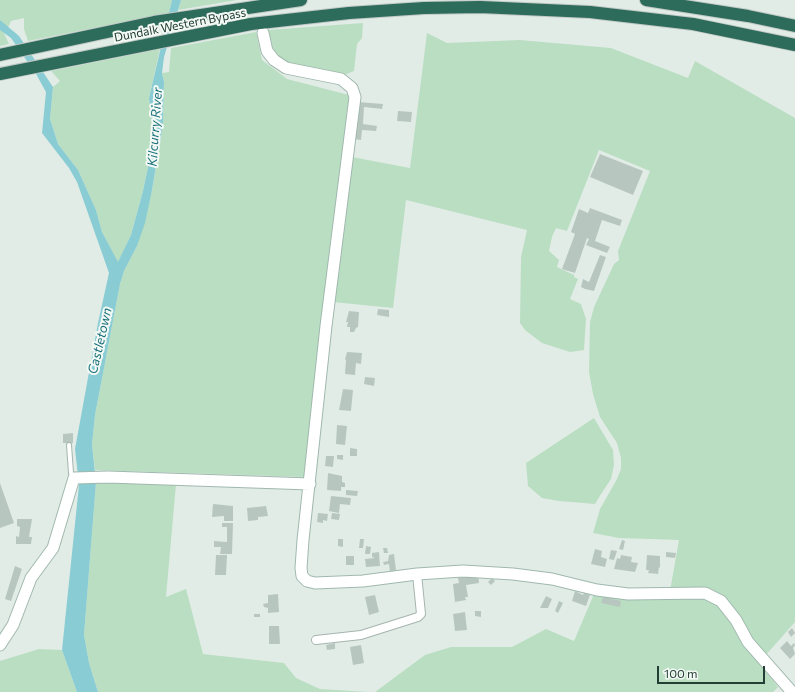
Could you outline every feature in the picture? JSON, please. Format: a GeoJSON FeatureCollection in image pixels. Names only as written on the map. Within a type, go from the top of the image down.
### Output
{"type":"FeatureCollection","features":[{"type":"Feature","properties":{"kind":"highway","name":"Dundalk Western Bypass"},"geometry":{"type":"LineString","coordinates":[[5,54],[154,22],[301,0]]}},
{"type":"Feature","properties":{"kind":"highway"},"geometry":{"type":"LineString","coordinates":[[646,0],[748,16],[795,26]]}},
{"type":"Feature","properties":{"kind":"highway","name":"Dundalk Western Bypass"},"geometry":{"type":"LineString","coordinates":[[0,74],[252,24],[316,16],[393,10],[480,7],[598,12],[693,24],[795,45]]}},
{"type":"Feature","properties":{"kind":"street"},"geometry":{"type":"LineString","coordinates":[[262,33],[267,51],[274,60],[281,65],[286,68],[341,79],[352,88],[354,97],[326,326],[301,568],[302,576],[307,581],[315,583],[363,581],[417,574],[462,571],[513,574],[552,579],[597,590],[628,594],[705,593],[721,601],[728,609],[748,642],[792,692]]}},
{"type":"Feature","properties":{"kind":"street"},"geometry":{"type":"LineString","coordinates":[[0,645],[13,625],[31,578],[53,548],[75,477],[310,484]]}},
{"type":"Feature","properties":{"kind":"street"},"geometry":{"type":"LineString","coordinates":[[316,640],[361,634],[418,617],[421,614],[417,574]]}},
{"type":"Feature","properties":{"kind":"lane"},"geometry":{"type":"LineString","coordinates":[[69,446],[71,473],[75,477]]}},
{"type":"Feature","properties":{"kind":"green space"},"geometry":{"type":"Polygon","coordinates":[[[0,0],[172,0],[169,13],[28,41],[24,29],[24,18],[11,21],[8,28],[0,20],[0,0]]]}},
{"type":"Feature","properties":{"kind":"green space"},"geometry":{"type":"Polygon","coordinates":[[[181,0],[237,0],[178,10],[181,0]]]}},
{"type":"Feature","properties":{"kind":"green space"},"geometry":{"type":"Polygon","coordinates":[[[363,23],[362,38],[357,44],[354,71],[342,76],[287,64],[275,54],[268,30],[363,23]]]}},
{"type":"Feature","properties":{"kind":"green space"},"geometry":{"type":"Polygon","coordinates":[[[0,30],[3,31],[9,44],[0,46],[0,30]]]}},
{"type":"Feature","properties":{"kind":"green space"},"geometry":{"type":"Polygon","coordinates":[[[256,32],[262,60],[287,79],[349,95],[306,477],[95,470],[92,445],[95,415],[120,284],[124,271],[137,246],[152,190],[163,124],[164,82],[162,73],[169,72],[171,48],[256,32]]]}},
{"type":"Feature","properties":{"kind":"green space"},"geometry":{"type":"Polygon","coordinates":[[[427,33],[447,43],[520,40],[611,48],[688,78],[695,61],[795,118],[795,622],[765,656],[726,601],[708,588],[694,587],[670,591],[679,540],[619,538],[593,533],[600,509],[621,469],[621,458],[617,443],[600,417],[593,394],[589,372],[590,322],[594,307],[614,264],[619,260],[618,251],[650,171],[599,150],[567,231],[556,228],[552,237],[549,251],[559,260],[557,267],[574,275],[574,277],[578,279],[570,299],[581,304],[586,319],[584,350],[570,352],[542,343],[525,330],[520,323],[521,257],[527,230],[406,200],[393,308],[333,302],[352,157],[410,168],[427,33]]]}},
{"type":"Feature","properties":{"kind":"green space"},"geometry":{"type":"Polygon","coordinates":[[[160,49],[149,98],[154,139],[143,191],[131,235],[118,263],[102,232],[96,210],[78,170],[58,144],[50,119],[53,87],[60,81],[51,71],[160,49]]]}},
{"type":"Feature","properties":{"kind":"green space"},"geometry":{"type":"Polygon","coordinates":[[[594,418],[613,450],[614,465],[611,479],[595,504],[542,498],[528,486],[526,463],[594,418]]]}},
{"type":"Feature","properties":{"kind":"green space"},"geometry":{"type":"Polygon","coordinates":[[[96,482],[176,484],[166,597],[186,589],[203,654],[284,663],[296,678],[320,689],[369,692],[98,692],[89,663],[84,635],[96,482]]]}},
{"type":"Feature","properties":{"kind":"green space"},"geometry":{"type":"Polygon","coordinates":[[[594,594],[699,597],[714,602],[729,617],[746,646],[778,687],[773,692],[375,692],[425,655],[451,647],[512,647],[546,629],[574,641],[594,594]]]}},
{"type":"Feature","properties":{"kind":"green space"},"geometry":{"type":"Polygon","coordinates":[[[39,649],[62,650],[77,692],[0,692],[0,661],[39,649]]]}},
{"type":"Feature","properties":{"kind":"water"},"geometry":{"type":"Polygon","coordinates":[[[172,0],[181,0],[164,57],[162,73],[164,82],[163,124],[152,190],[145,223],[137,246],[124,271],[120,284],[95,415],[92,445],[96,482],[84,635],[89,663],[98,692],[77,692],[62,650],[79,485],[75,449],[98,323],[109,273],[77,182],[69,168],[42,133],[46,92],[36,74],[11,38],[0,30],[0,20],[19,36],[53,87],[50,119],[58,144],[78,170],[96,210],[102,232],[118,262],[131,235],[143,191],[154,139],[149,98],[172,0]]]}},
{"type":"Feature","properties":{"kind":"building"},"geometry":{"type":"Polygon","coordinates":[[[358,102],[383,104],[382,109],[364,107],[363,124],[377,126],[376,131],[362,130],[361,140],[354,139],[358,102]]]}},
{"type":"Feature","properties":{"kind":"building"},"geometry":{"type":"Polygon","coordinates":[[[398,111],[412,112],[411,122],[397,121],[398,111]]]}},
{"type":"Feature","properties":{"kind":"building"},"geometry":{"type":"Polygon","coordinates":[[[600,154],[643,171],[633,195],[590,177],[600,154]]]}},
{"type":"Feature","properties":{"kind":"building"},"geometry":{"type":"Polygon","coordinates":[[[590,208],[622,220],[620,226],[602,220],[595,241],[610,247],[607,253],[586,245],[589,239],[587,238],[575,273],[562,269],[575,234],[571,232],[579,209],[588,213],[590,208]]]}},
{"type":"Feature","properties":{"kind":"building"},"geometry":{"type":"Polygon","coordinates":[[[600,255],[606,257],[594,291],[581,287],[583,279],[589,282],[600,255]]]}},
{"type":"Feature","properties":{"kind":"building"},"geometry":{"type":"Polygon","coordinates":[[[378,309],[389,310],[389,317],[377,315],[378,309]]]}},
{"type":"Feature","properties":{"kind":"building"},"geometry":{"type":"Polygon","coordinates":[[[349,311],[359,312],[358,327],[354,332],[350,332],[350,327],[347,327],[348,322],[346,322],[349,311]]]}},
{"type":"Feature","properties":{"kind":"building"},"geometry":{"type":"Polygon","coordinates":[[[347,352],[362,353],[361,364],[356,363],[355,375],[345,374],[345,359],[347,352]]]}},
{"type":"Feature","properties":{"kind":"building"},"geometry":{"type":"Polygon","coordinates":[[[365,377],[375,378],[374,386],[364,384],[365,377]]]}},
{"type":"Feature","properties":{"kind":"building"},"geometry":{"type":"Polygon","coordinates":[[[343,389],[353,390],[351,411],[339,410],[343,389]]]}},
{"type":"Feature","properties":{"kind":"building"},"geometry":{"type":"Polygon","coordinates":[[[337,425],[347,426],[345,445],[336,444],[337,425]]]}},
{"type":"Feature","properties":{"kind":"building"},"geometry":{"type":"Polygon","coordinates":[[[73,433],[73,443],[63,443],[63,434],[73,433]]]}},
{"type":"Feature","properties":{"kind":"building"},"geometry":{"type":"Polygon","coordinates":[[[350,448],[357,449],[357,456],[350,456],[350,448]]]}},
{"type":"Feature","properties":{"kind":"building"},"geometry":{"type":"Polygon","coordinates":[[[337,455],[343,455],[343,460],[337,459],[337,455]]]}},
{"type":"Feature","properties":{"kind":"building"},"geometry":{"type":"Polygon","coordinates":[[[326,456],[334,456],[333,467],[325,466],[326,456]]]}},
{"type":"Feature","properties":{"kind":"building"},"geometry":{"type":"Polygon","coordinates":[[[328,473],[342,476],[342,482],[345,483],[345,487],[341,487],[341,491],[327,490],[328,473]]]}},
{"type":"Feature","properties":{"kind":"building"},"geometry":{"type":"Polygon","coordinates":[[[0,483],[14,523],[0,528],[0,483]]]}},
{"type":"Feature","properties":{"kind":"building"},"geometry":{"type":"Polygon","coordinates":[[[346,490],[358,491],[357,496],[346,495],[346,490]]]}},
{"type":"Feature","properties":{"kind":"building"},"geometry":{"type":"Polygon","coordinates":[[[331,496],[351,498],[350,505],[340,504],[339,513],[329,511],[331,496]]]}},
{"type":"Feature","properties":{"kind":"building"},"geometry":{"type":"Polygon","coordinates":[[[213,504],[233,506],[233,521],[224,521],[224,516],[212,517],[213,504]]]}},
{"type":"Feature","properties":{"kind":"building"},"geometry":{"type":"Polygon","coordinates":[[[266,506],[268,516],[258,517],[258,520],[248,521],[247,508],[266,506]]]}},
{"type":"Feature","properties":{"kind":"building"},"geometry":{"type":"Polygon","coordinates":[[[318,513],[328,514],[327,521],[323,520],[323,523],[317,522],[318,513]]]}},
{"type":"Feature","properties":{"kind":"building"},"geometry":{"type":"Polygon","coordinates":[[[332,513],[340,514],[339,520],[331,519],[332,513]]]}},
{"type":"Feature","properties":{"kind":"building"},"geometry":{"type":"Polygon","coordinates":[[[17,519],[32,519],[29,537],[32,537],[31,544],[16,544],[16,536],[19,537],[20,527],[17,526],[17,519]]]}},
{"type":"Feature","properties":{"kind":"building"},"geometry":{"type":"Polygon","coordinates":[[[222,523],[233,523],[232,554],[220,554],[221,547],[214,547],[214,541],[227,542],[227,527],[222,527],[222,523]]]}},
{"type":"Feature","properties":{"kind":"building"},"geometry":{"type":"Polygon","coordinates":[[[338,539],[343,539],[343,547],[338,546],[338,539]]]}},
{"type":"Feature","properties":{"kind":"building"},"geometry":{"type":"Polygon","coordinates":[[[360,539],[364,539],[363,548],[359,548],[360,539]]]}},
{"type":"Feature","properties":{"kind":"building"},"geometry":{"type":"Polygon","coordinates":[[[622,540],[625,541],[623,550],[619,549],[622,540]]]}},
{"type":"Feature","properties":{"kind":"building"},"geometry":{"type":"Polygon","coordinates":[[[366,546],[371,547],[370,554],[365,554],[366,546]]]}},
{"type":"Feature","properties":{"kind":"building"},"geometry":{"type":"Polygon","coordinates":[[[383,548],[387,548],[388,553],[384,553],[383,548]]]}},
{"type":"Feature","properties":{"kind":"building"},"geometry":{"type":"Polygon","coordinates":[[[595,549],[602,551],[601,557],[607,559],[605,567],[591,564],[595,549]]]}},
{"type":"Feature","properties":{"kind":"building"},"geometry":{"type":"Polygon","coordinates":[[[611,550],[617,551],[614,560],[609,559],[611,550]]]}},
{"type":"Feature","properties":{"kind":"building"},"geometry":{"type":"Polygon","coordinates":[[[379,552],[380,566],[366,567],[365,559],[375,558],[372,557],[372,553],[379,552]]]}},
{"type":"Feature","properties":{"kind":"building"},"geometry":{"type":"Polygon","coordinates":[[[666,552],[676,553],[675,558],[666,557],[666,552]]]}},
{"type":"Feature","properties":{"kind":"building"},"geometry":{"type":"Polygon","coordinates":[[[394,554],[396,570],[390,572],[389,564],[384,565],[383,562],[388,561],[389,555],[394,554]]]}},
{"type":"Feature","properties":{"kind":"building"},"geometry":{"type":"Polygon","coordinates":[[[216,555],[227,555],[226,575],[215,575],[216,555]]]}},
{"type":"Feature","properties":{"kind":"building"},"geometry":{"type":"Polygon","coordinates":[[[621,555],[632,557],[631,562],[638,563],[635,572],[614,569],[617,558],[620,559],[621,555]]]}},
{"type":"Feature","properties":{"kind":"building"},"geometry":{"type":"Polygon","coordinates":[[[647,555],[660,556],[660,568],[659,567],[658,574],[648,573],[649,570],[646,570],[647,555]]]}},
{"type":"Feature","properties":{"kind":"building"},"geometry":{"type":"Polygon","coordinates":[[[346,556],[354,556],[354,565],[346,565],[346,556]]]}},
{"type":"Feature","properties":{"kind":"building"},"geometry":{"type":"Polygon","coordinates":[[[15,566],[22,569],[11,601],[5,599],[15,566]]]}},
{"type":"Feature","properties":{"kind":"building"},"geometry":{"type":"Polygon","coordinates":[[[478,575],[479,583],[466,585],[468,597],[465,597],[466,600],[455,602],[453,584],[459,583],[458,578],[478,575]]]}},
{"type":"Feature","properties":{"kind":"building"},"geometry":{"type":"Polygon","coordinates":[[[492,578],[495,581],[491,585],[488,582],[492,578]]]}},
{"type":"Feature","properties":{"kind":"building"},"geometry":{"type":"Polygon","coordinates":[[[575,591],[583,595],[584,593],[590,595],[586,606],[572,601],[575,591]]]}},
{"type":"Feature","properties":{"kind":"building"},"geometry":{"type":"Polygon","coordinates":[[[278,594],[279,612],[268,613],[268,608],[264,607],[263,604],[268,603],[268,595],[278,594]]]}},
{"type":"Feature","properties":{"kind":"building"},"geometry":{"type":"Polygon","coordinates":[[[375,595],[379,612],[369,615],[365,597],[375,595]]]}},
{"type":"Feature","properties":{"kind":"building"},"geometry":{"type":"Polygon","coordinates":[[[546,596],[552,599],[548,608],[540,608],[546,596]]]}},
{"type":"Feature","properties":{"kind":"building"},"geometry":{"type":"Polygon","coordinates":[[[603,597],[621,601],[620,607],[601,603],[603,597]]]}},
{"type":"Feature","properties":{"kind":"building"},"geometry":{"type":"Polygon","coordinates":[[[559,601],[563,603],[558,613],[555,611],[559,601]]]}},
{"type":"Feature","properties":{"kind":"building"},"geometry":{"type":"Polygon","coordinates":[[[475,611],[481,611],[481,617],[475,616],[475,611]]]}},
{"type":"Feature","properties":{"kind":"building"},"geometry":{"type":"Polygon","coordinates":[[[465,612],[467,630],[455,631],[453,614],[465,612]]]}},
{"type":"Feature","properties":{"kind":"building"},"geometry":{"type":"Polygon","coordinates":[[[254,614],[260,614],[260,617],[254,617],[254,614]]]}},
{"type":"Feature","properties":{"kind":"building"},"geometry":{"type":"Polygon","coordinates":[[[269,626],[279,626],[280,644],[269,644],[269,626]]]}},
{"type":"Feature","properties":{"kind":"building"},"geometry":{"type":"Polygon","coordinates":[[[792,628],[795,633],[791,637],[788,632],[792,628]]]}},
{"type":"Feature","properties":{"kind":"building"},"geometry":{"type":"Polygon","coordinates":[[[787,641],[791,646],[794,643],[795,645],[793,648],[795,654],[790,659],[780,648],[787,641]]]}},
{"type":"Feature","properties":{"kind":"building"},"geometry":{"type":"Polygon","coordinates":[[[335,643],[335,649],[327,650],[326,645],[335,643]]]}},
{"type":"Feature","properties":{"kind":"building"},"geometry":{"type":"Polygon","coordinates":[[[361,645],[364,663],[353,665],[350,647],[361,645]]]}},
{"type":"Feature","properties":{"kind":"tunnel"},"geometry":{"type":"LineString","coordinates":[[258,0],[262,31]]}},
{"type":"Feature","properties":{"kind":"water label","name":"Kilcurry River"},"geometry":{"type":"Point","coordinates":[155,127]}},
{"type":"Feature","properties":{"kind":"water label","name":"Castletown"},"geometry":{"type":"Point","coordinates":[100,341]}}]}
